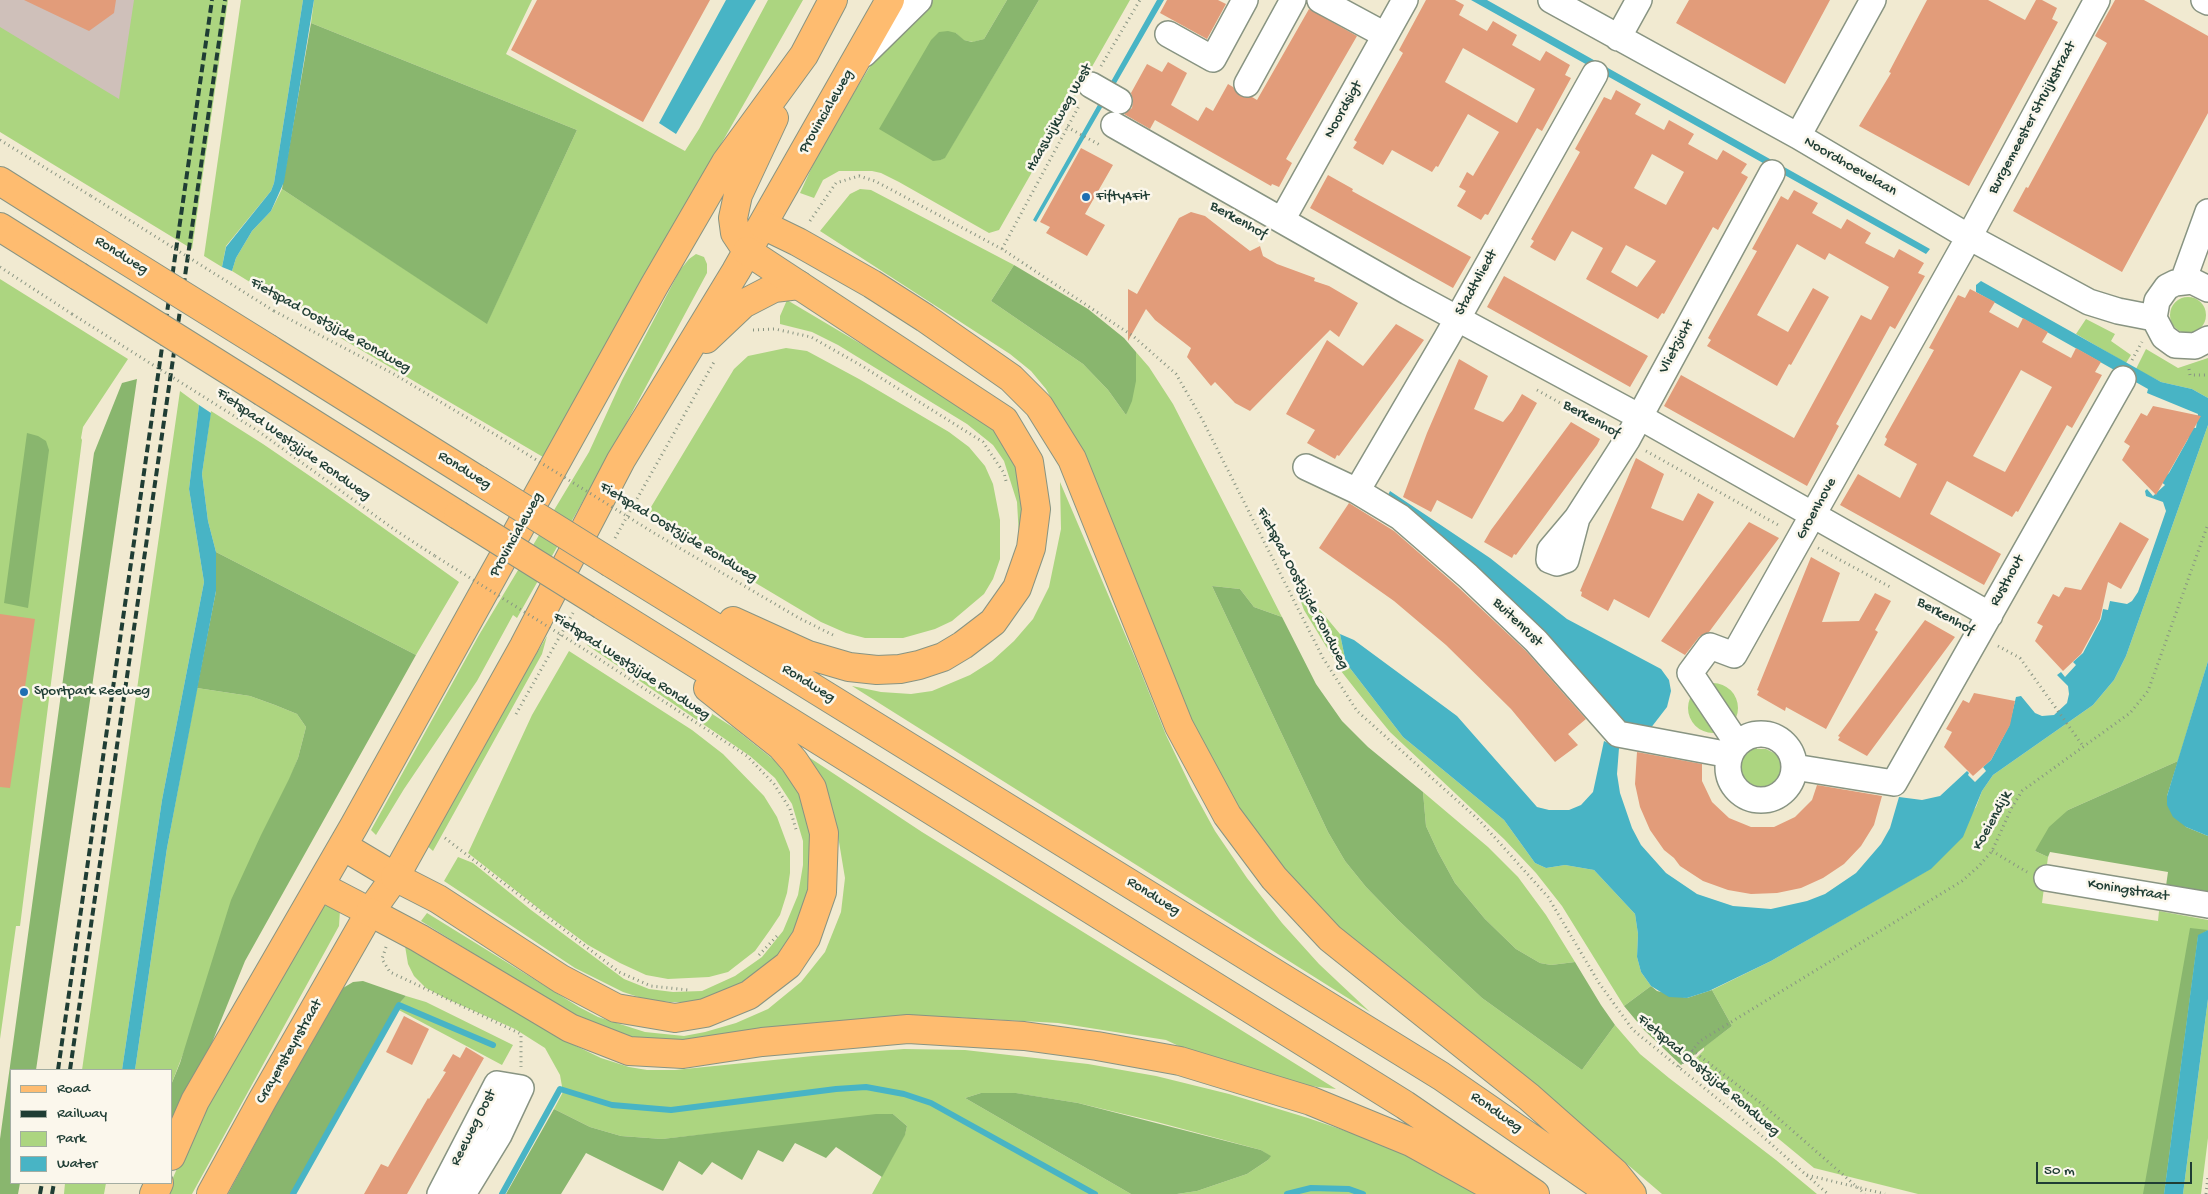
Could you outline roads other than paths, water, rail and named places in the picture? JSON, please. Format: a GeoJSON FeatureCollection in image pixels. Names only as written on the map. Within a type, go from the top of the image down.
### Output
{"type":"FeatureCollection","features":[{"type":"Feature","properties":{"kind":"main road","name":"Provincialeweg"},"geometry":{"type":"LineString","coordinates":[[733,218],[738,195],[747,174],[804,55],[833,0]]}},
{"type":"Feature","properties":{"kind":"main road","name":"Provincialeweg"},"geometry":{"type":"LineString","coordinates":[[370,912],[395,877],[524,646],[621,460],[763,224],[890,0]]}},
{"type":"Feature","properties":{"kind":"main road","name":"Provincialeweg"},"geometry":{"type":"LineString","coordinates":[[320,886],[726,162],[804,55]]}},
{"type":"Feature","properties":{"kind":"main road","name":"Rondweg"},"geometry":{"type":"LineString","coordinates":[[0,181],[629,575],[1441,1076],[1612,1194]]}},
{"type":"Feature","properties":{"kind":"main road"},"geometry":{"type":"LineString","coordinates":[[629,575],[808,655],[849,667],[877,670],[919,665],[943,657],[964,645],[993,622],[1017,588],[1031,548],[1036,509],[1029,462],[1004,420],[747,251],[735,233],[733,218]]}},
{"type":"Feature","properties":{"kind":"main road"},"geometry":{"type":"LineString","coordinates":[[690,224],[733,218],[748,218],[798,242],[872,284],[925,318],[1011,378],[1039,406],[1072,459],[1179,726],[1227,815],[1274,878],[1330,938],[1529,1097],[1615,1173],[1632,1194]]}},
{"type":"Feature","properties":{"kind":"main road"},"geometry":{"type":"LineString","coordinates":[[0,228],[609,610],[1405,1105],[1535,1194]]}},
{"type":"Feature","properties":{"kind":"main road","name":"Provincialeweg"},"geometry":{"type":"LineString","coordinates":[[681,362],[743,304],[774,288],[799,286]]}},
{"type":"Feature","properties":{"kind":"main road"},"geometry":{"type":"LineString","coordinates":[[343,846],[395,877],[438,899],[560,979],[616,1008],[675,1018],[705,1013],[749,995],[788,966],[806,938],[822,892],[824,833],[812,788],[781,746],[609,610]]}},
{"type":"Feature","properties":{"kind":"main road"},"geometry":{"type":"LineString","coordinates":[[172,1154],[195,1102],[320,886],[419,938],[570,1028],[629,1051],[683,1054],[762,1042],[908,1029],[1024,1036],[1098,1046],[1180,1061],[1311,1101],[1411,1142],[1481,1179],[1505,1194]]}},
{"type":"Feature","properties":{"kind":"main road","name":"Crayensteynstraat"},"geometry":{"type":"LineString","coordinates":[[212,1194],[263,1099],[370,912]]}},
{"type":"Feature","properties":{"kind":"street"},"geometry":{"type":"LineString","coordinates":[[855,63],[919,0]]}},
{"type":"Feature","properties":{"kind":"street"},"geometry":{"type":"LineString","coordinates":[[1168,34],[1213,59],[1245,0]]}},
{"type":"Feature","properties":{"kind":"street"},"geometry":{"type":"LineString","coordinates":[[1247,84],[1293,0]]}},
{"type":"Feature","properties":{"kind":"street"},"geometry":{"type":"LineString","coordinates":[[1320,0],[1385,35]]}},
{"type":"Feature","properties":{"kind":"street","name":"Noordsigt"},"geometry":{"type":"LineString","coordinates":[[1282,220],[1405,0]]}},
{"type":"Feature","properties":{"kind":"street","name":"Noordhoevelaan"},"geometry":{"type":"LineString","coordinates":[[1551,0],[1798,136],[1970,237],[2089,302],[2118,312],[2154,318]]}},
{"type":"Feature","properties":{"kind":"street"},"geometry":{"type":"LineString","coordinates":[[1618,38],[1639,0]]}},
{"type":"Feature","properties":{"kind":"street"},"geometry":{"type":"LineString","coordinates":[[1798,136],[1873,0]]}},
{"type":"Feature","properties":{"kind":"street","name":"Burgemeester Struijkstraat"},"geometry":{"type":"LineString","coordinates":[[1970,237],[2096,0]]}},
{"type":"Feature","properties":{"kind":"street"},"geometry":{"type":"LineString","coordinates":[[2204,0],[2208,2]]}},
{"type":"Feature","properties":{"kind":"street","name":"Stadtvliedt"},"geometry":{"type":"LineString","coordinates":[[1357,491],[1457,319],[1595,74]]}},
{"type":"Feature","properties":{"kind":"street","name":"Berkenhof"},"geometry":{"type":"LineString","coordinates":[[1091,85],[1112,124],[1457,319],[1640,417],[1813,515],[1984,625]]}},
{"type":"Feature","properties":{"kind":"street","name":"Vlietzicht"},"geometry":{"type":"LineString","coordinates":[[1577,518],[1640,417],[1772,173]]}},
{"type":"Feature","properties":{"kind":"street"},"geometry":{"type":"LineString","coordinates":[[2208,212],[2202,284],[2167,287],[2157,301],[2154,318],[2164,337],[2176,345],[2195,346],[2208,339]]}},
{"type":"Feature","properties":{"kind":"street","name":"Groenhove"},"geometry":{"type":"LineString","coordinates":[[1734,749],[1690,673],[1710,646],[1734,654],[1970,237]]}},
{"type":"Feature","properties":{"kind":"street","name":"Rusthout"},"geometry":{"type":"LineString","coordinates":[[1794,767],[1894,783],[2128,368]]}},
{"type":"Feature","properties":{"kind":"street","name":"Buitenrust"},"geometry":{"type":"LineString","coordinates":[[1306,467],[1357,491],[1400,517],[1468,576],[1536,641],[1618,734],[1663,742],[1734,749]]}},
{"type":"Feature","properties":{"kind":"street"},"geometry":{"type":"LineString","coordinates":[[1761,734],[1772,735],[1788,748],[1794,767],[1793,776],[1784,791],[1768,799],[1750,798],[1743,794],[1731,781],[1728,764],[1734,749],[1751,735],[1761,734]]}},
{"type":"Feature","properties":{"kind":"street","name":"Koningstraat"},"geometry":{"type":"LineString","coordinates":[[2047,878],[2208,904]]}},
{"type":"Feature","properties":{"kind":"street","name":"Reeweg Oost"},"geometry":{"type":"LineString","coordinates":[[440,1194],[497,1084],[521,1088],[499,1135],[463,1194]]}},
{"type":"Feature","properties":{"kind":"water"},"geometry":{"type":"Polygon","coordinates":[[[303,0],[314,0],[284,182],[271,211],[252,231],[236,258],[232,271],[222,267],[226,247],[271,191],[274,183],[303,0]]]}},
{"type":"Feature","properties":{"kind":"water"},"geometry":{"type":"Polygon","coordinates":[[[726,0],[756,0],[676,134],[659,123],[726,0]]]}},
{"type":"Feature","properties":{"kind":"water"},"geometry":{"type":"Polygon","coordinates":[[[1157,0],[1164,0],[1036,222],[1033,220],[1157,0]]]}},
{"type":"Feature","properties":{"kind":"water"},"geometry":{"type":"Polygon","coordinates":[[[1471,0],[1487,0],[1930,249],[1926,254],[1471,0]]]}},
{"type":"Feature","properties":{"kind":"water"},"geometry":{"type":"Polygon","coordinates":[[[1981,281],[2161,382],[2192,389],[2208,398],[2208,425],[2126,656],[2114,680],[2093,705],[1993,775],[1982,791],[1963,837],[1931,869],[1771,961],[1709,991],[1687,998],[1669,997],[1651,986],[1641,972],[1637,957],[1638,934],[1635,914],[1594,870],[1565,865],[1546,868],[1535,863],[1504,820],[1403,737],[1346,663],[1340,634],[1354,640],[1457,716],[1537,807],[1549,810],[1569,810],[1581,805],[1593,792],[1604,741],[1619,748],[1617,774],[1620,793],[1632,828],[1641,845],[1666,873],[1697,894],[1733,906],[1771,909],[1807,901],[1825,894],[1856,873],[1881,844],[1890,828],[1899,797],[1922,800],[1940,796],[1967,771],[1968,775],[1975,782],[1986,771],[1983,767],[1991,760],[2009,726],[2016,697],[2021,696],[2035,713],[2042,716],[2054,715],[2067,703],[2068,686],[2057,675],[2061,672],[2065,677],[2076,665],[2073,662],[2083,653],[2101,619],[2103,609],[2108,610],[2110,601],[2127,604],[2132,601],[2138,592],[2166,511],[2163,502],[2146,496],[2145,491],[2147,489],[2153,496],[2165,485],[2160,481],[2169,473],[2188,439],[2191,427],[2196,428],[2198,414],[2147,393],[2148,389],[1976,292],[1976,285],[1981,281]]]}},
{"type":"Feature","properties":{"kind":"water"},"geometry":{"type":"Polygon","coordinates":[[[199,405],[211,413],[202,474],[208,521],[216,552],[216,591],[167,848],[135,1069],[122,1069],[162,800],[204,582],[189,489],[199,405]]]}},
{"type":"Feature","properties":{"kind":"water"},"geometry":{"type":"Polygon","coordinates":[[[1390,491],[1490,558],[1567,619],[1661,669],[1669,680],[1671,691],[1667,707],[1650,729],[1628,726],[1617,719],[1387,497],[1390,491]]]}},
{"type":"Feature","properties":{"kind":"water"},"geometry":{"type":"Polygon","coordinates":[[[2208,661],[2208,836],[2186,827],[2173,817],[2167,805],[2167,796],[2208,661]]]}},
{"type":"Feature","properties":{"kind":"water"},"geometry":{"type":"Polygon","coordinates":[[[2208,930],[2208,999],[2183,1194],[2164,1194],[2198,935],[2208,930]]]}},
{"type":"Feature","properties":{"kind":"waterway"},"geometry":{"type":"LineString","coordinates":[[293,1194],[399,1005],[493,1045]]}},
{"type":"Feature","properties":{"kind":"waterway"},"geometry":{"type":"LineString","coordinates":[[502,1194],[560,1089],[612,1105],[671,1110],[836,1089],[866,1087],[904,1094],[931,1103],[1095,1194]]}},
{"type":"Feature","properties":{"kind":"waterway"},"geometry":{"type":"LineString","coordinates":[[1287,1194],[1311,1188],[1349,1189],[1363,1194]]}},
{"type":"Feature","properties":{"kind":"railway"},"geometry":{"type":"LineString","coordinates":[[58,1069],[212,0]]}},
{"type":"Feature","properties":{"kind":"railway"},"geometry":{"type":"LineString","coordinates":[[70,1069],[225,0]]}},
{"type":"Feature","properties":{"kind":"railway"},"geometry":{"type":"LineString","coordinates":[[40,1194],[42,1184]]}},
{"type":"Feature","properties":{"kind":"railway"},"geometry":{"type":"LineString","coordinates":[[52,1194],[54,1184]]}},
{"type":"Feature","properties":{"kind":"place","name":"Fifty4Fit"},"geometry":{"type":"Point","coordinates":[1086,197]}},
{"type":"Feature","properties":{"kind":"place","name":"Sportpark Reeweg"},"geometry":{"type":"Point","coordinates":[24,692]}}]}
